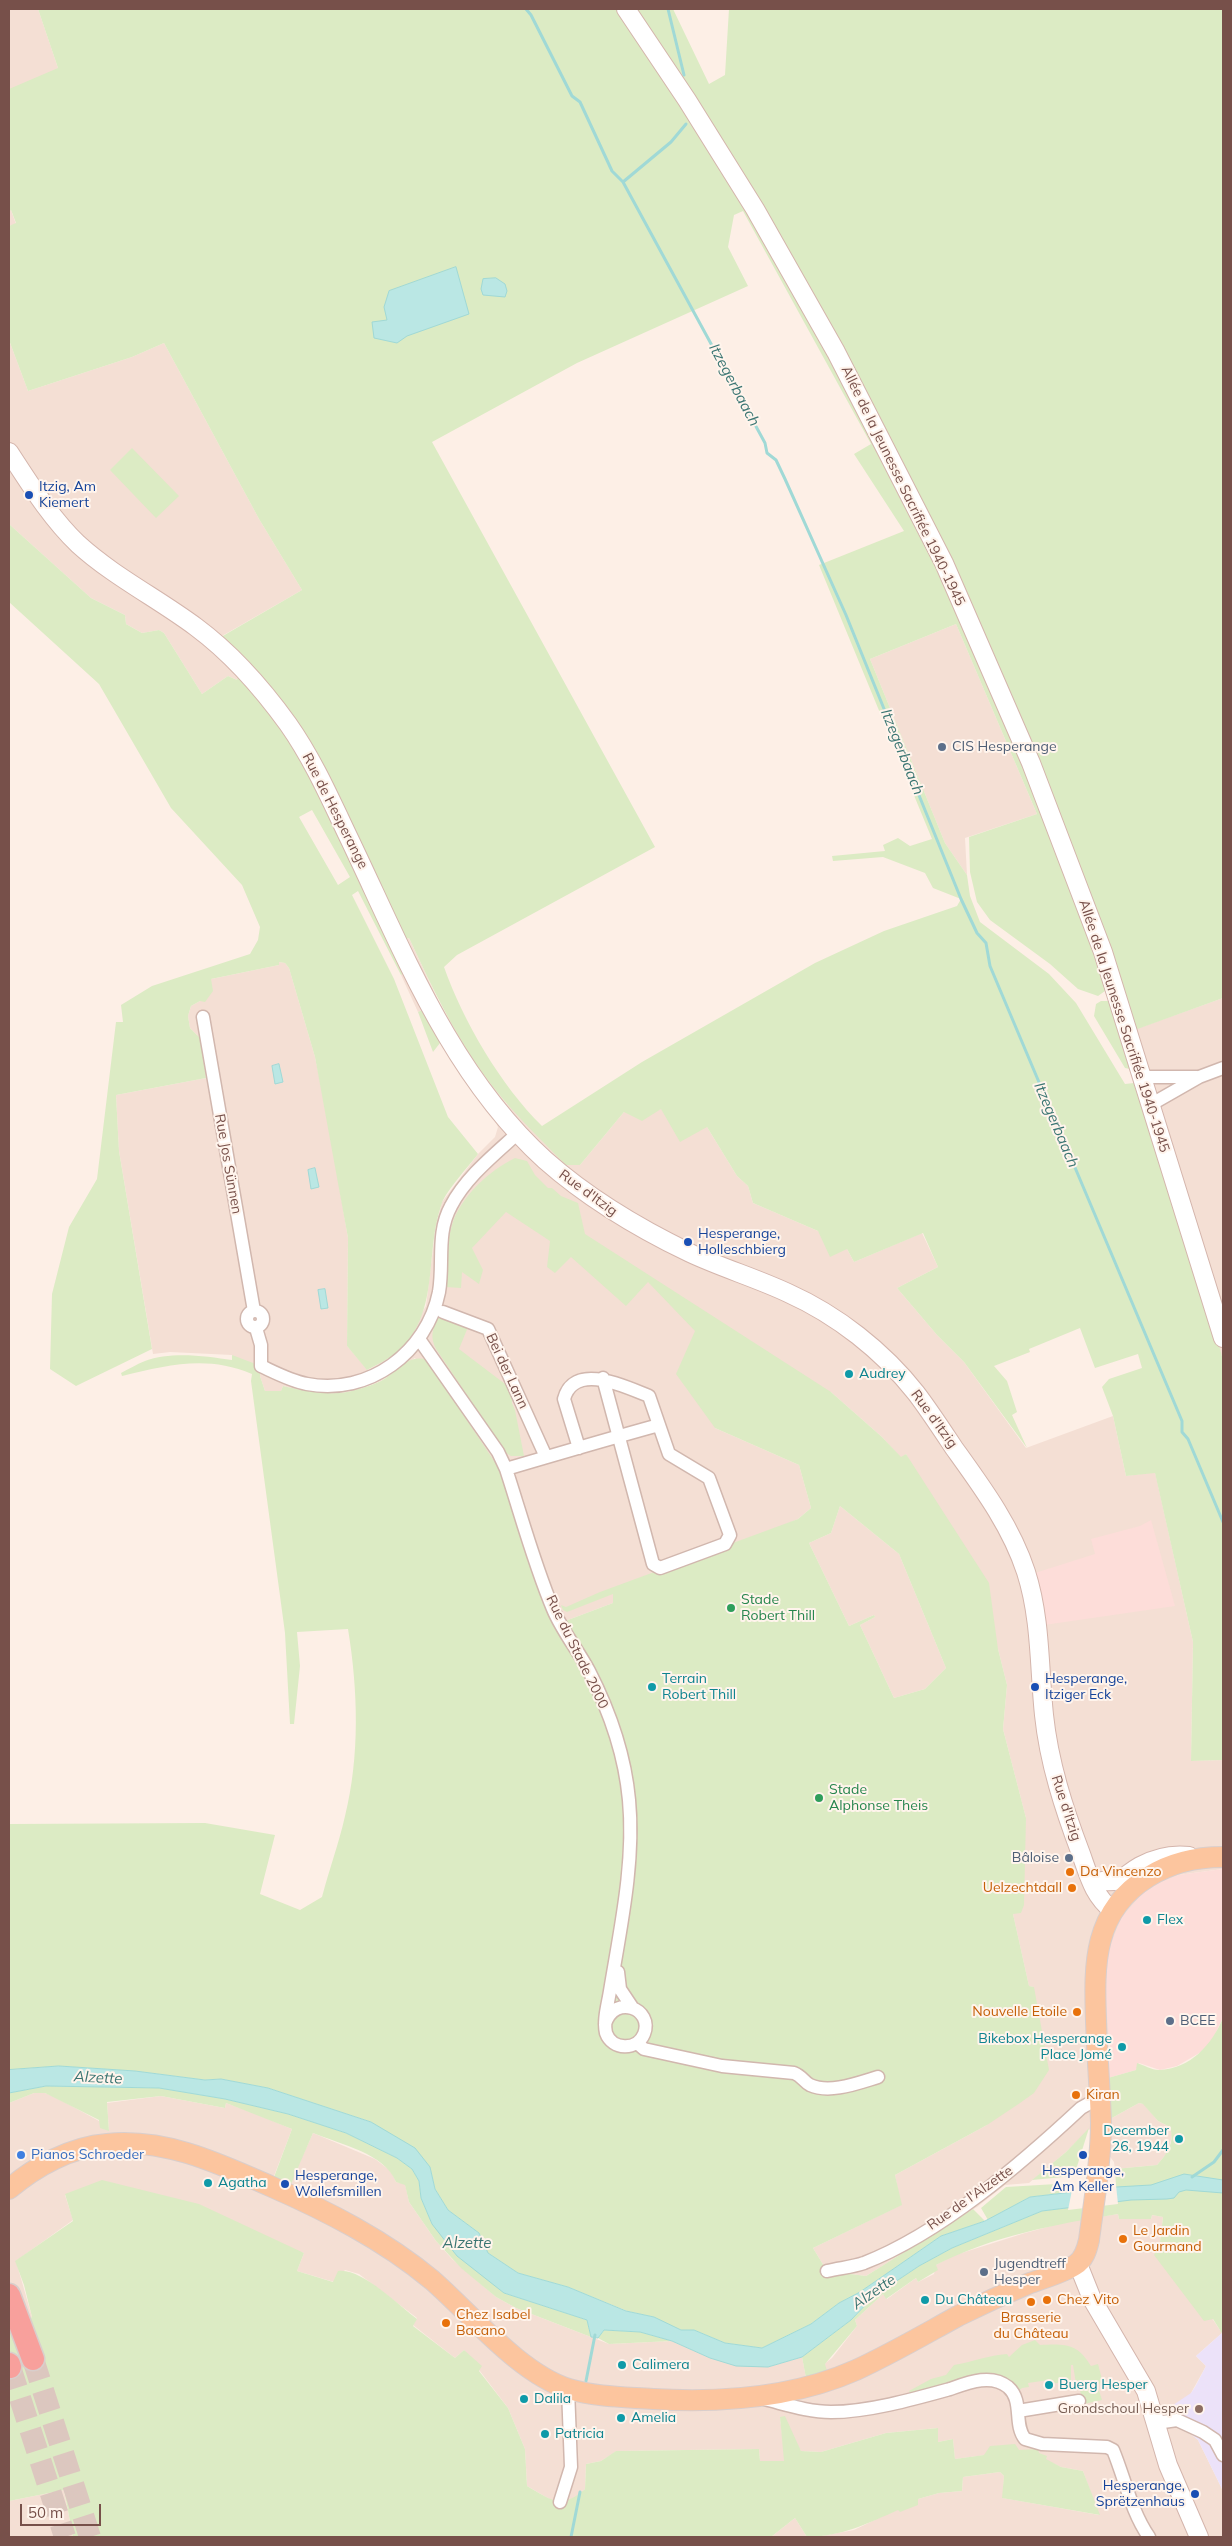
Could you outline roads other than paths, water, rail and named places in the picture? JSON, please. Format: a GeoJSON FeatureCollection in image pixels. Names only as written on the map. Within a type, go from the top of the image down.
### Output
{"type":"FeatureCollection","features":[{"type":"Feature","properties":{"kind":"highway"},"geometry":{"type":"LineString","coordinates":[[9,2295],[33,2359]]}},
{"type":"Feature","properties":{"kind":"main road","name":"Allée de la Jeunesse Sacrifiée 1940-1945"},"geometry":{"type":"LineString","coordinates":[[626,9],[687,100],[755,209],[836,352],[944,563],[1031,763],[1103,952],[1223,1338]]}},
{"type":"Feature","properties":{"kind":"main road","name":"Rue de Hesperange"},"geometry":{"type":"LineString","coordinates":[[9,452],[39,499],[78,543],[101,563],[152,595],[215,642],[241,667],[288,724],[313,763],[430,1007],[474,1080],[518,1133]]}},
{"type":"Feature","properties":{"kind":"main road","name":"Rue d'Itzig"},"geometry":{"type":"LineString","coordinates":[[518,1133],[566,1178],[596,1201],[628,1220],[695,1255],[789,1293],[826,1313],[881,1356],[914,1390],[989,1497],[1011,1535],[1025,1570],[1036,1608],[1044,1721],[1050,1755],[1065,1810],[1098,1896],[1117,1904]]}},
{"type":"Feature","properties":{"kind":"main road"},"geometry":{"type":"LineString","coordinates":[[1102,1881],[1122,1881],[1138,1867],[1158,1858],[1180,1855],[1217,1857]]}},
{"type":"Feature","properties":{"kind":"main road"},"geometry":{"type":"LineString","coordinates":[[9,2188],[24,2176],[73,2151],[104,2144],[157,2145],[193,2154],[329,2213],[399,2254],[432,2280],[526,2366],[547,2380],[568,2389],[596,2395],[680,2401],[755,2397],[821,2383],[856,2370],[982,2304],[1078,2264],[1086,2253],[1100,2144],[1096,1958],[1099,1942],[1117,1904],[1139,1882],[1158,1870],[1180,1862],[1217,1857]]}},
{"type":"Feature","properties":{"kind":"main road"},"geometry":{"type":"LineString","coordinates":[[1086,1868],[1102,1881],[1117,1904]]}},
{"type":"Feature","properties":{"kind":"main road"},"geometry":{"type":"LineString","coordinates":[[1078,2264],[1092,2299],[1146,2391],[1168,2464],[1200,2537]]}},
{"type":"Feature","properties":{"kind":"street","name":"Rue Jos Sünnen"},"geometry":{"type":"LineString","coordinates":[[203,1017],[254,1311],[261,1313],[264,1318],[263,1323],[256,1328],[261,1345],[261,1366],[283,1377],[307,1384],[332,1386],[357,1382],[381,1373],[402,1359],[419,1340]]}},
{"type":"Feature","properties":{"kind":"street"},"geometry":{"type":"LineString","coordinates":[[1150,1105],[1199,1077],[1223,1068]]}},
{"type":"Feature","properties":{"kind":"street"},"geometry":{"type":"LineString","coordinates":[[1142,1077],[1199,1077]]}},
{"type":"Feature","properties":{"kind":"street"},"geometry":{"type":"LineString","coordinates":[[419,1340],[430,1319],[439,1292],[443,1225],[451,1206],[482,1167],[518,1133]]}},
{"type":"Feature","properties":{"kind":"street","name":"Bei der Lann"},"geometry":{"type":"LineString","coordinates":[[443,1312],[482,1325],[488,1329],[546,1457]]}},
{"type":"Feature","properties":{"kind":"street","name":"Rue du Stade 2000"},"geometry":{"type":"LineString","coordinates":[[419,1340],[498,1452],[506,1469],[553,1608],[606,1706],[624,1770],[631,1826],[616,1965],[605,2024]]}},
{"type":"Feature","properties":{"kind":"street"},"geometry":{"type":"LineString","coordinates":[[579,1448],[564,1399],[565,1393],[572,1385],[582,1380],[603,1378],[649,1396],[668,1454],[709,1478],[730,1535],[725,1544],[660,1568],[653,1564],[603,1378]]}},
{"type":"Feature","properties":{"kind":"street"},"geometry":{"type":"LineString","coordinates":[[506,1469],[659,1425]]}},
{"type":"Feature","properties":{"kind":"street","name":"Rue du Stade 2000"},"geometry":{"type":"LineString","coordinates":[[616,1965],[620,1989],[632,2007],[645,2020],[644,2033],[637,2043]]}},
{"type":"Feature","properties":{"kind":"street"},"geometry":{"type":"LineString","coordinates":[[632,2007],[625,2006],[612,2012],[605,2024],[612,2042],[624,2047],[637,2043],[644,2049],[722,2066],[794,2073],[812,2086],[840,2087],[878,2077]]}},
{"type":"Feature","properties":{"kind":"street","name":"Rue de l'Alzette"},"geometry":{"type":"LineString","coordinates":[[827,2271],[863,2263],[939,2222],[1020,2163],[1081,2108],[1090,2103],[1100,2103]]}},
{"type":"Feature","properties":{"kind":"street"},"geometry":{"type":"LineString","coordinates":[[755,2397],[815,2411],[830,2412],[856,2410],[925,2396],[974,2382],[992,2380],[1008,2387],[1018,2402],[1022,2435],[1030,2442],[1107,2447],[1113,2450],[1127,2484],[1135,2514],[1149,2537]]}},
{"type":"Feature","properties":{"kind":"street"},"geometry":{"type":"LineString","coordinates":[[560,2502],[571,2468],[568,2389]]}},
{"type":"Feature","properties":{"kind":"street"},"geometry":{"type":"LineString","coordinates":[[1018,2411],[1079,2401]]}},
{"type":"Feature","properties":{"kind":"street"},"geometry":{"type":"LineString","coordinates":[[1156,2423],[1177,2420],[1203,2432],[1215,2440],[1223,2455]]}},
{"type":"Feature","properties":{"kind":"water"},"geometry":{"type":"Polygon","coordinates":[[[456,267],[469,314],[407,336],[397,343],[374,338],[372,322],[387,320],[384,307],[389,291],[456,267]]]}},
{"type":"Feature","properties":{"kind":"water"},"geometry":{"type":"Polygon","coordinates":[[[496,278],[505,284],[507,291],[505,297],[483,295],[481,289],[483,279],[496,278]]]}},
{"type":"Feature","properties":{"kind":"water"},"geometry":{"type":"Polygon","coordinates":[[[279,1064],[283,1082],[275,1084],[272,1066],[279,1064]]]}},
{"type":"Feature","properties":{"kind":"water"},"geometry":{"type":"Polygon","coordinates":[[[315,1168],[319,1187],[311,1189],[308,1170],[315,1168]]]}},
{"type":"Feature","properties":{"kind":"water"},"geometry":{"type":"Polygon","coordinates":[[[325,1289],[328,1308],[321,1309],[318,1290],[325,1289]]]}},
{"type":"Feature","properties":{"kind":"water","name":"Alzette"},"geometry":{"type":"Polygon","coordinates":[[[59,2066],[135,2071],[205,2080],[221,2079],[268,2088],[371,2122],[415,2148],[430,2167],[435,2189],[448,2210],[479,2233],[488,2253],[518,2273],[568,2287],[626,2311],[654,2317],[681,2330],[694,2330],[725,2343],[762,2348],[811,2324],[839,2303],[860,2292],[941,2236],[985,2221],[1030,2197],[1151,2185],[1184,2174],[1223,2180],[1223,2193],[1186,2190],[1179,2192],[1174,2198],[1131,2200],[1042,2211],[952,2248],[919,2266],[874,2296],[851,2320],[802,2357],[768,2367],[736,2366],[710,2358],[672,2341],[640,2332],[604,2330],[598,2338],[591,2337],[587,2320],[504,2293],[457,2256],[432,2224],[421,2198],[419,2181],[412,2169],[397,2158],[346,2133],[288,2114],[225,2099],[159,2088],[46,2086],[9,2093],[9,2070],[59,2066]]]}},
{"type":"Feature","properties":{"kind":"waterway","name":"Itzegerbaach"},"geometry":{"type":"LineString","coordinates":[[526,9],[531,15],[572,96],[580,102],[612,171],[623,182],[765,443],[767,453],[776,460],[785,479],[846,615],[961,899],[977,933],[986,943],[990,966],[1182,1421],[1182,1432],[1188,1439],[1223,1522]]}},
{"type":"Feature","properties":{"kind":"waterway"},"geometry":{"type":"LineString","coordinates":[[668,9],[684,75]]}},
{"type":"Feature","properties":{"kind":"waterway"},"geometry":{"type":"LineString","coordinates":[[623,182],[671,142],[686,124]]}},
{"type":"Feature","properties":{"kind":"waterway"},"geometry":{"type":"LineString","coordinates":[[1192,2177],[1214,2162],[1223,2150]]}},
{"type":"Feature","properties":{"kind":"waterway"},"geometry":{"type":"LineString","coordinates":[[586,2381],[595,2335]]}},
{"type":"Feature","properties":{"kind":"waterway"},"geometry":{"type":"LineString","coordinates":[[571,2537],[580,2492]]}},
{"type":"Feature","properties":{"kind":"tunnel"},"geometry":{"type":"LineString","coordinates":[[33,2359],[90,2537]]}},
{"type":"Feature","properties":{"kind":"tunnel"},"geometry":{"type":"LineString","coordinates":[[10,2367],[65,2537]]}},
{"type":"Feature","properties":{"kind":"place","name":"Itzig, Am Kiemert"},"geometry":{"type":"Point","coordinates":[29,495]}},
{"type":"Feature","properties":{"kind":"place","name":"CIS Hesperange"},"geometry":{"type":"Point","coordinates":[942,747]}},
{"type":"Feature","properties":{"kind":"place","name":"Hesperange, Holleschbierg"},"geometry":{"type":"Point","coordinates":[688,1242]}},
{"type":"Feature","properties":{"kind":"place","name":"Audrey"},"geometry":{"type":"Point","coordinates":[849,1374]}},
{"type":"Feature","properties":{"kind":"place","name":"Stade Robert Thill"},"geometry":{"type":"Point","coordinates":[731,1608]}},
{"type":"Feature","properties":{"kind":"place","name":"Terrain Robert Thill"},"geometry":{"type":"Point","coordinates":[652,1687]}},
{"type":"Feature","properties":{"kind":"place","name":"Hesperange, Itziger Eck"},"geometry":{"type":"Point","coordinates":[1035,1687]}},
{"type":"Feature","properties":{"kind":"place","name":"Stade Alphonse Theis"},"geometry":{"type":"Point","coordinates":[819,1798]}},
{"type":"Feature","properties":{"kind":"place","name":"Bâloise"},"geometry":{"type":"Point","coordinates":[1069,1858]}},
{"type":"Feature","properties":{"kind":"place","name":"Da Vincenzo"},"geometry":{"type":"Point","coordinates":[1070,1872]}},
{"type":"Feature","properties":{"kind":"place","name":"Uelzechtdall"},"geometry":{"type":"Point","coordinates":[1072,1888]}},
{"type":"Feature","properties":{"kind":"place","name":"Flex"},"geometry":{"type":"Point","coordinates":[1147,1920]}},
{"type":"Feature","properties":{"kind":"place","name":"Nouvelle Etoile"},"geometry":{"type":"Point","coordinates":[1077,2012]}},
{"type":"Feature","properties":{"kind":"place","name":"BCEE"},"geometry":{"type":"Point","coordinates":[1170,2021]}},
{"type":"Feature","properties":{"kind":"place","name":"Bikebox Hesperange Place Jomé"},"geometry":{"type":"Point","coordinates":[1122,2047]}},
{"type":"Feature","properties":{"kind":"place","name":"Kiran"},"geometry":{"type":"Point","coordinates":[1076,2095]}},
{"type":"Feature","properties":{"kind":"place","name":"December 26, 1944"},"geometry":{"type":"Point","coordinates":[1179,2139]}},
{"type":"Feature","properties":{"kind":"place","name":"Pianos Schroeder"},"geometry":{"type":"Point","coordinates":[21,2155]}},
{"type":"Feature","properties":{"kind":"place","name":"Hesperange, Am Keller"},"geometry":{"type":"Point","coordinates":[1083,2155]}},
{"type":"Feature","properties":{"kind":"place","name":"Agatha"},"geometry":{"type":"Point","coordinates":[208,2183]}},
{"type":"Feature","properties":{"kind":"place","name":"Hesperange, Wollefsmillen"},"geometry":{"type":"Point","coordinates":[285,2184]}},
{"type":"Feature","properties":{"kind":"place","name":"Le Jardin Gourmand"},"geometry":{"type":"Point","coordinates":[1123,2239]}},
{"type":"Feature","properties":{"kind":"place","name":"Jugendtreff Hesper"},"geometry":{"type":"Point","coordinates":[984,2272]}},
{"type":"Feature","properties":{"kind":"place","name":"Du Château"},"geometry":{"type":"Point","coordinates":[925,2300]}},
{"type":"Feature","properties":{"kind":"place","name":"Chez Vito"},"geometry":{"type":"Point","coordinates":[1047,2300]}},
{"type":"Feature","properties":{"kind":"place","name":"Brasserie du Château"},"geometry":{"type":"Point","coordinates":[1031,2302]}},
{"type":"Feature","properties":{"kind":"place","name":"Chez Isabel Bacano"},"geometry":{"type":"Point","coordinates":[446,2323]}},
{"type":"Feature","properties":{"kind":"place","name":"Calimera"},"geometry":{"type":"Point","coordinates":[622,2365]}},
{"type":"Feature","properties":{"kind":"place","name":"Buerg Hesper"},"geometry":{"type":"Point","coordinates":[1049,2385]}},
{"type":"Feature","properties":{"kind":"place","name":"Dalila"},"geometry":{"type":"Point","coordinates":[524,2399]}},
{"type":"Feature","properties":{"kind":"place","name":"Grondschoul Hesper"},"geometry":{"type":"Point","coordinates":[1199,2409]}},
{"type":"Feature","properties":{"kind":"place","name":"Amelia"},"geometry":{"type":"Point","coordinates":[621,2418]}},
{"type":"Feature","properties":{"kind":"place","name":"Patricia"},"geometry":{"type":"Point","coordinates":[545,2434]}},
{"type":"Feature","properties":{"kind":"place","name":"Hesperange, Sprëtzenhaus"},"geometry":{"type":"Point","coordinates":[1195,2494]}}]}
